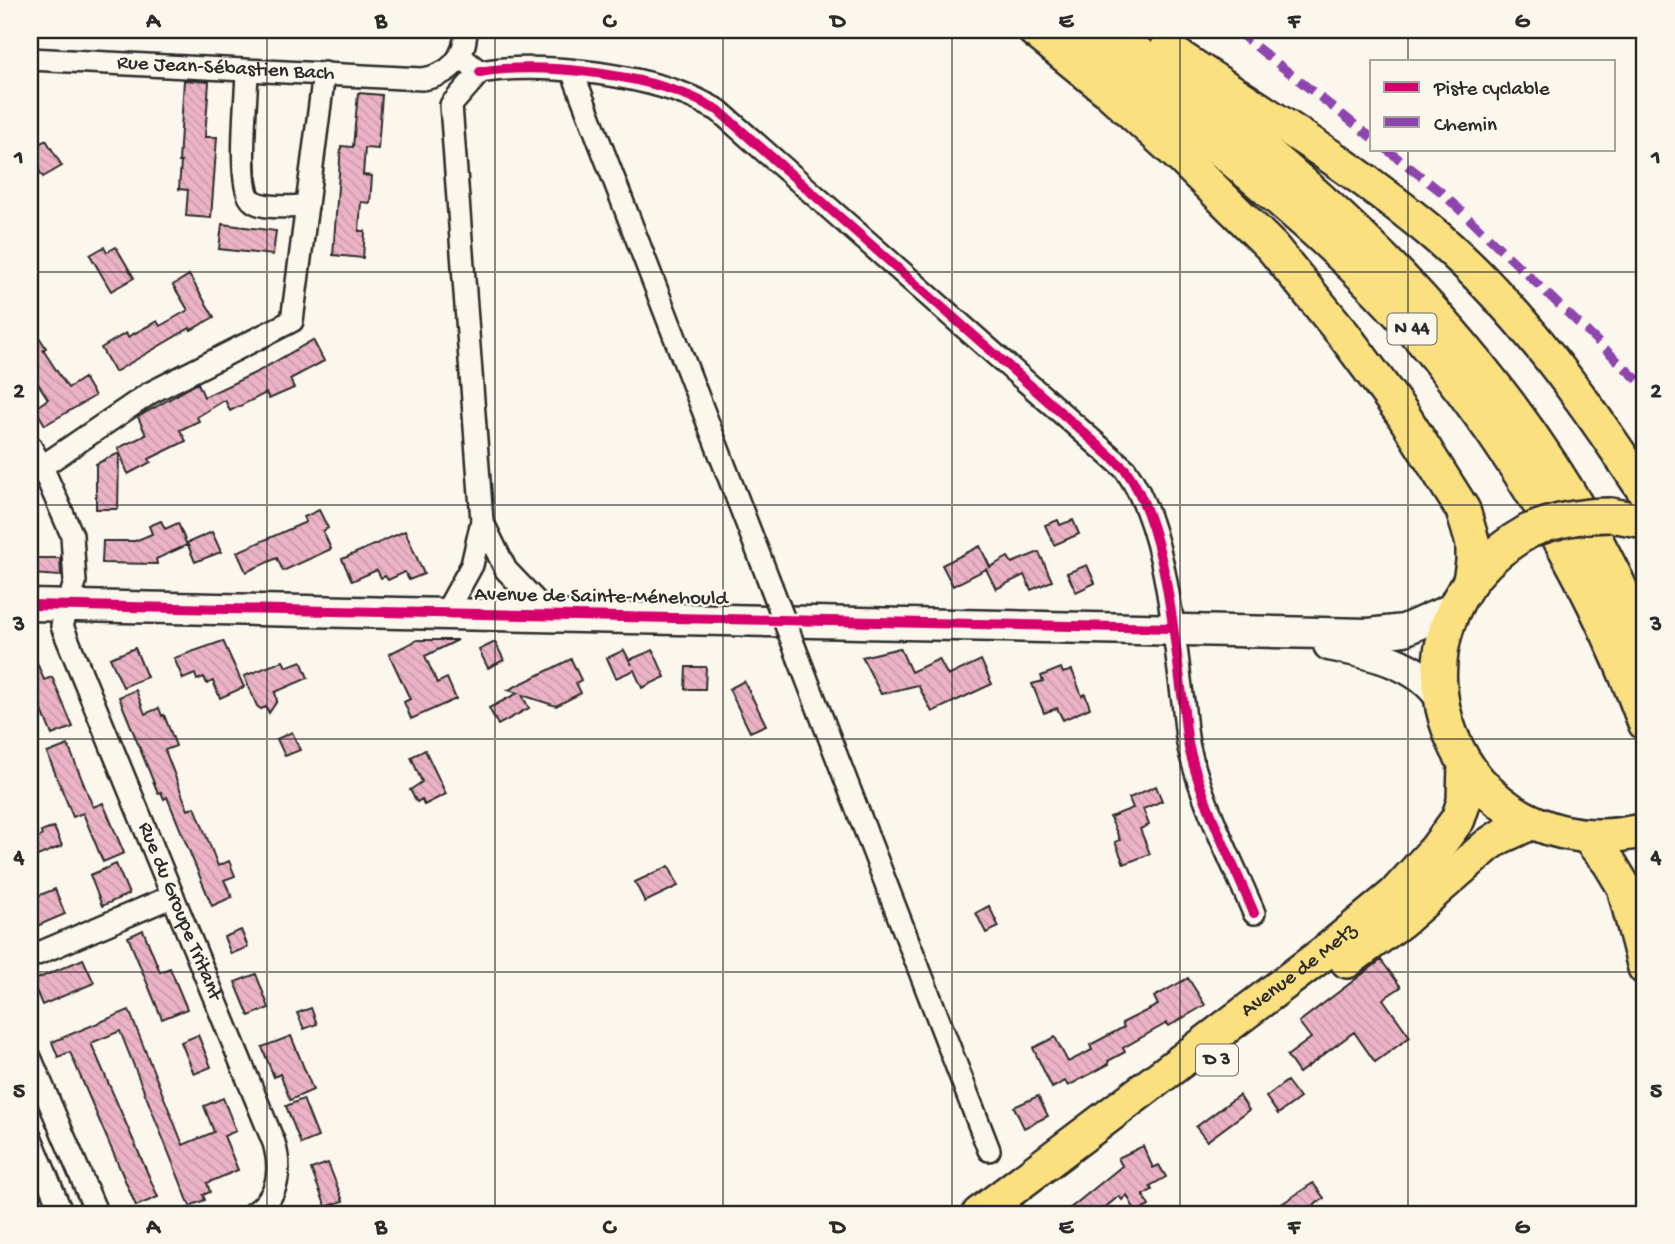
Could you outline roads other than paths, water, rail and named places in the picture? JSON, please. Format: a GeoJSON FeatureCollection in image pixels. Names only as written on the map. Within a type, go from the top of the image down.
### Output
{"type":"FeatureCollection","features":[{"type":"Feature","properties":{"kind":"main road"},"geometry":{"type":"LineString","coordinates":[[1034,30],[1105,88],[1203,178],[1272,247],[1344,335],[1402,413],[1463,510],[1473,544],[1473,562],[1442,643],[1440,662],[1441,698],[1450,732],[1465,763],[1495,797],[1534,822],[1587,836],[1609,836],[1645,830]]}},
{"type":"Feature","properties":{"kind":"main road","name":"N 44"},"geometry":{"type":"LineString","coordinates":[[1063,30],[1196,129],[1295,212],[1368,282],[1432,352],[1511,456],[1554,526],[1611,636],[1645,723]]}},
{"type":"Feature","properties":{"kind":"main road","name":"N 44"},"geometry":{"type":"LineString","coordinates":[[1106,30],[1216,113],[1317,197],[1435,314],[1495,386],[1543,454],[1599,547],[1645,645]]}},
{"type":"Feature","properties":{"kind":"main road"},"geometry":{"type":"LineString","coordinates":[[1138,30],[1371,186],[1459,257],[1516,316],[1547,354],[1645,492]]}},
{"type":"Feature","properties":{"kind":"main road"},"geometry":{"type":"LineString","coordinates":[[1462,594],[1498,551],[1529,531],[1544,525],[1577,516],[1610,515],[1645,521]]}},
{"type":"Feature","properties":{"kind":"main road","name":"Avenue de Sainte-Ménehould"},"geometry":{"type":"LineString","coordinates":[[30,605],[1388,633],[1421,625],[1462,594]]}},
{"type":"Feature","properties":{"kind":"main road","name":"Avenue de Sainte-Ménehould"},"geometry":{"type":"LineString","coordinates":[[1267,632],[1348,649],[1389,661],[1419,676],[1434,688],[1441,698]]}},
{"type":"Feature","properties":{"kind":"main road","name":"Avenue de Metz"},"geometry":{"type":"LineString","coordinates":[[1009,1202],[1394,895],[1436,849],[1458,819],[1464,801],[1465,763]]}},
{"type":"Feature","properties":{"kind":"main road","name":"Avenue de Metz"},"geometry":{"type":"LineString","coordinates":[[1009,1202],[1401,921],[1488,845],[1534,822]]}},
{"type":"Feature","properties":{"kind":"main road"},"geometry":{"type":"LineString","coordinates":[[1587,836],[1609,862],[1624,887],[1645,968]]}},
{"type":"Feature","properties":{"kind":"street"},"geometry":{"type":"LineString","coordinates":[[466,30],[466,43],[461,57],[480,72]]}},
{"type":"Feature","properties":{"kind":"street","name":"Rue Jean-Sébastien Bach"},"geometry":{"type":"LineString","coordinates":[[30,59],[422,79],[448,71],[461,57]]}},
{"type":"Feature","properties":{"kind":"street"},"geometry":{"type":"LineString","coordinates":[[445,614],[472,565],[482,521],[452,105],[480,72],[503,68],[572,71],[636,80],[685,94],[718,110],[1125,468],[1148,513],[1163,575],[1189,748],[1221,839],[1254,912]]}},
{"type":"Feature","properties":{"kind":"street"},"geometry":{"type":"LineString","coordinates":[[247,71],[243,170],[246,191],[252,201],[265,205],[307,206]]}},
{"type":"Feature","properties":{"kind":"street"},"geometry":{"type":"LineString","coordinates":[[572,71],[989,1150]]}},
{"type":"Feature","properties":{"kind":"street"},"geometry":{"type":"LineString","coordinates":[[36,471],[150,393],[292,321],[324,74]]}},
{"type":"Feature","properties":{"kind":"street","name":"Rue du Groupe Tritant"},"geometry":{"type":"LineString","coordinates":[[30,446],[36,471],[72,535],[75,582],[62,626],[278,1156],[278,1181],[274,1192],[267,1203],[252,1214]]}},
{"type":"Feature","properties":{"kind":"street"},"geometry":{"type":"LineString","coordinates":[[482,521],[506,570],[551,617]]}},
{"type":"Feature","properties":{"kind":"street"},"geometry":{"type":"LineString","coordinates":[[30,957],[173,896]]}},
{"type":"Feature","properties":{"kind":"street"},"geometry":{"type":"LineString","coordinates":[[30,1057],[97,1214]]}},
{"type":"Feature","properties":{"kind":"street"},"geometry":{"type":"LineString","coordinates":[[30,1136],[62,1214]]}}]}
